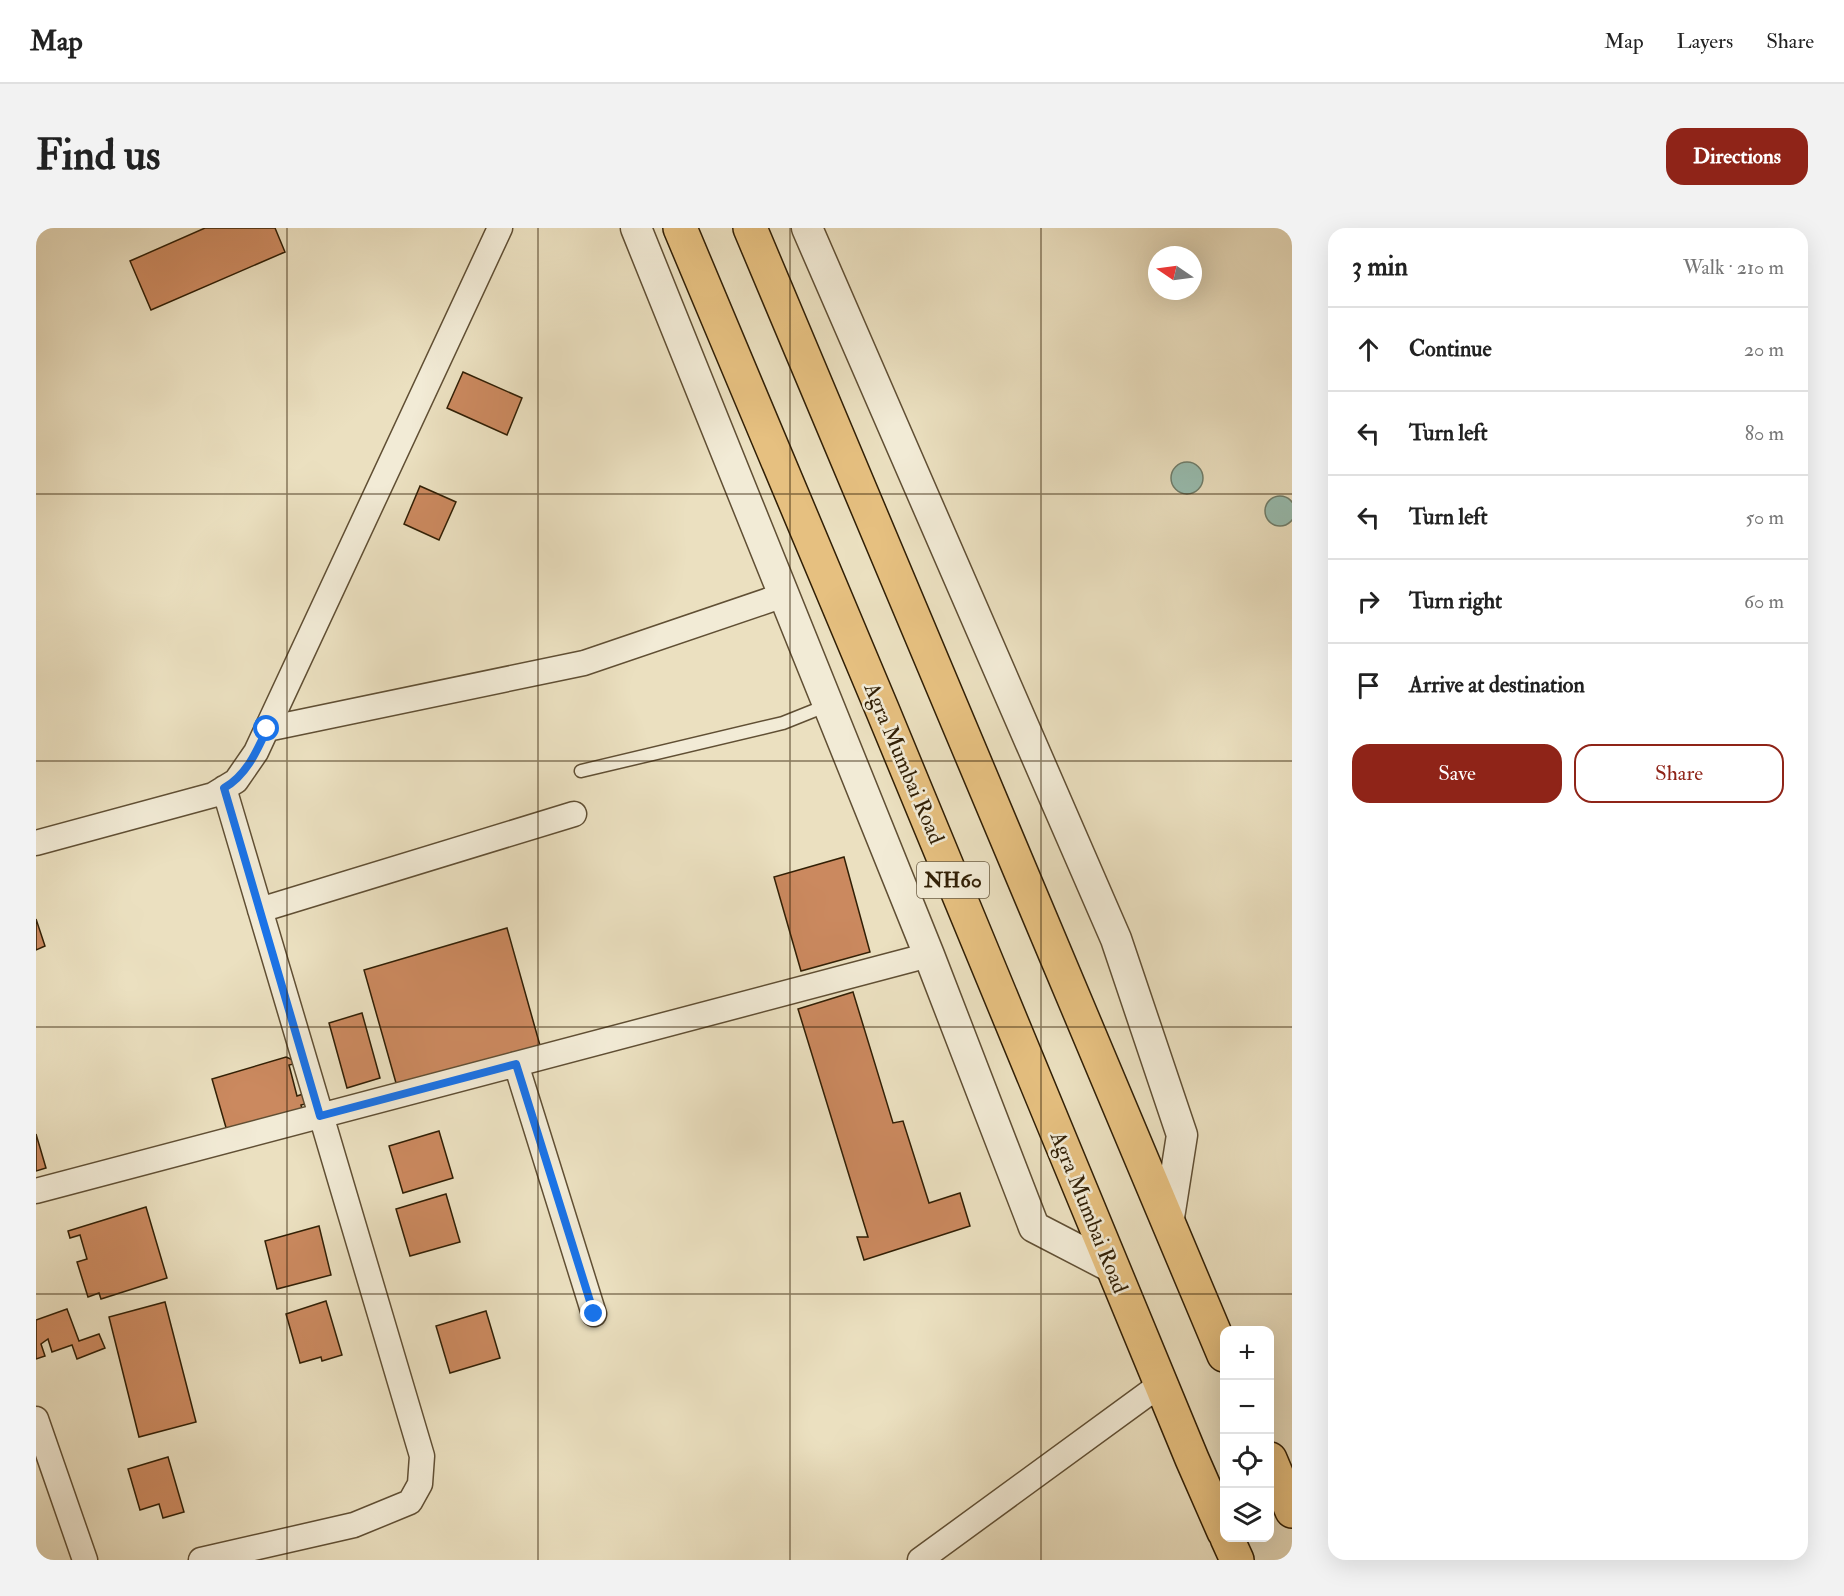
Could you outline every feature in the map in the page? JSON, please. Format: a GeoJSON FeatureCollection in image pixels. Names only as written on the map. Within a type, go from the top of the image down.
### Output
{"type":"FeatureCollection","features":[{"type":"Feature","properties":{"kind":"highway","name":"Agra Mumbai Road"},"geometry":{"type":"LineString","coordinates":[[680,228],[1220,1523]]}},
{"type":"Feature","properties":{"kind":"highway","name":"NH60"},"geometry":{"type":"LineString","coordinates":[[750,228],[1220,1345]]}},
{"type":"Feature","properties":{"kind":"highway"},"geometry":{"type":"LineString","coordinates":[[1274,1470],[1292,1511]]}},
{"type":"Feature","properties":{"kind":"highway"},"geometry":{"type":"LineString","coordinates":[[1229,1542],[1237,1560]]}},
{"type":"Feature","properties":{"kind":"street"},"geometry":{"type":"LineString","coordinates":[[36,843],[213,795],[236,781],[256,752],[267,729],[500,228]]}},
{"type":"Feature","properties":{"kind":"street"},"geometry":{"type":"LineString","coordinates":[[636,228],[929,955],[1034,1227],[1113,1268]]}},
{"type":"Feature","properties":{"kind":"street"},"geometry":{"type":"LineString","coordinates":[[807,228],[1116,939],[1182,1135],[1168,1224]]}},
{"type":"Feature","properties":{"kind":"street"},"geometry":{"type":"LineString","coordinates":[[267,729],[584,663],[784,595]]}},
{"type":"Feature","properties":{"kind":"street"},"geometry":{"type":"LineString","coordinates":[[201,1560],[354,1525],[410,1502],[420,1484],[422,1456],[224,788]]}},
{"type":"Feature","properties":{"kind":"street"},"geometry":{"type":"LineString","coordinates":[[260,910],[574,814]]}},
{"type":"Feature","properties":{"kind":"street"},"geometry":{"type":"LineString","coordinates":[[36,1191],[929,955]]}},
{"type":"Feature","properties":{"kind":"street"},"geometry":{"type":"LineString","coordinates":[[516,1064],[594,1314]]}},
{"type":"Feature","properties":{"kind":"street"},"geometry":{"type":"LineString","coordinates":[[920,1560],[1161,1384]]}},
{"type":"Feature","properties":{"kind":"street"},"geometry":{"type":"LineString","coordinates":[[36,1419],[85,1560]]}},
{"type":"Feature","properties":{"kind":"lane"},"geometry":{"type":"LineString","coordinates":[[581,771],[783,723],[828,705]]}},
{"type":"Feature","properties":{"kind":"water"},"geometry":{"type":"Polygon","coordinates":[[[1187,462],[1199,466],[1203,478],[1199,490],[1187,494],[1175,490],[1171,478],[1175,466],[1187,462]]]}},
{"type":"Feature","properties":{"kind":"water"},"geometry":{"type":"Polygon","coordinates":[[[1280,496],[1291,500],[1295,511],[1291,522],[1280,526],[1269,522],[1265,511],[1269,500],[1280,496]]]}},
{"type":"Feature","properties":{"kind":"building"},"geometry":{"type":"Polygon","coordinates":[[[205,228],[275,228],[285,252],[151,310],[130,261],[205,228]]]}},
{"type":"Feature","properties":{"kind":"building"},"geometry":{"type":"Polygon","coordinates":[[[463,372],[522,398],[507,435],[447,408],[463,372]]]}},
{"type":"Feature","properties":{"kind":"building"},"geometry":{"type":"Polygon","coordinates":[[[420,486],[456,502],[439,540],[404,524],[420,486]]]}},
{"type":"Feature","properties":{"kind":"building"},"geometry":{"type":"Polygon","coordinates":[[[844,857],[870,952],[801,971],[774,877],[844,857]]]}},
{"type":"Feature","properties":{"kind":"building"},"geometry":{"type":"Polygon","coordinates":[[[36,919],[45,946],[36,950],[36,919]]]}},
{"type":"Feature","properties":{"kind":"building"},"geometry":{"type":"Polygon","coordinates":[[[507,928],[541,1049],[398,1090],[364,970],[507,928]]]}},
{"type":"Feature","properties":{"kind":"building"},"geometry":{"type":"Polygon","coordinates":[[[853,992],[893,1123],[903,1121],[929,1203],[960,1193],[970,1226],[864,1260],[857,1237],[868,1237],[798,1009],[853,992]]]}},
{"type":"Feature","properties":{"kind":"building"},"geometry":{"type":"Polygon","coordinates":[[[362,1013],[380,1078],[347,1088],[329,1023],[362,1013]]]}},
{"type":"Feature","properties":{"kind":"building"},"geometry":{"type":"Polygon","coordinates":[[[286,1057],[293,1060],[294,1064],[289,1065],[297,1096],[306,1093],[309,1103],[301,1105],[304,1116],[229,1138],[212,1079],[286,1057]]]}},
{"type":"Feature","properties":{"kind":"building"},"geometry":{"type":"Polygon","coordinates":[[[439,1131],[453,1178],[403,1193],[389,1146],[439,1131]]]}},
{"type":"Feature","properties":{"kind":"building"},"geometry":{"type":"Polygon","coordinates":[[[36,1134],[46,1168],[36,1171],[36,1134]]]}},
{"type":"Feature","properties":{"kind":"building"},"geometry":{"type":"Polygon","coordinates":[[[446,1194],[460,1242],[410,1256],[396,1209],[446,1194]]]}},
{"type":"Feature","properties":{"kind":"building"},"geometry":{"type":"Polygon","coordinates":[[[146,1207],[167,1278],[101,1299],[99,1293],[88,1297],[77,1262],[87,1259],[80,1235],[70,1238],[68,1231],[146,1207]]]}},
{"type":"Feature","properties":{"kind":"building"},"geometry":{"type":"Polygon","coordinates":[[[319,1226],[331,1275],[277,1289],[265,1241],[319,1226]]]}},
{"type":"Feature","properties":{"kind":"building"},"geometry":{"type":"Polygon","coordinates":[[[326,1301],[342,1355],[322,1361],[321,1357],[300,1363],[286,1314],[326,1301]]]}},
{"type":"Feature","properties":{"kind":"building"},"geometry":{"type":"Polygon","coordinates":[[[165,1302],[196,1422],[139,1437],[109,1317],[165,1302]]]}},
{"type":"Feature","properties":{"kind":"building"},"geometry":{"type":"Polygon","coordinates":[[[67,1309],[79,1341],[99,1334],[105,1348],[77,1359],[72,1345],[52,1352],[48,1339],[41,1344],[45,1356],[36,1359],[36,1320],[67,1309]]]}},
{"type":"Feature","properties":{"kind":"building"},"geometry":{"type":"Polygon","coordinates":[[[486,1311],[500,1358],[450,1373],[436,1326],[486,1311]]]}},
{"type":"Feature","properties":{"kind":"building"},"geometry":{"type":"Polygon","coordinates":[[[168,1457],[184,1512],[163,1518],[159,1504],[140,1510],[128,1469],[168,1457]]]}},
{"type":"Feature","properties":{"kind":"route"},"geometry":{"type":"LineString","coordinates":[[267,729],[256,752],[236,781],[224,788],[320,1116],[516,1064],[594,1314]]}}]}
